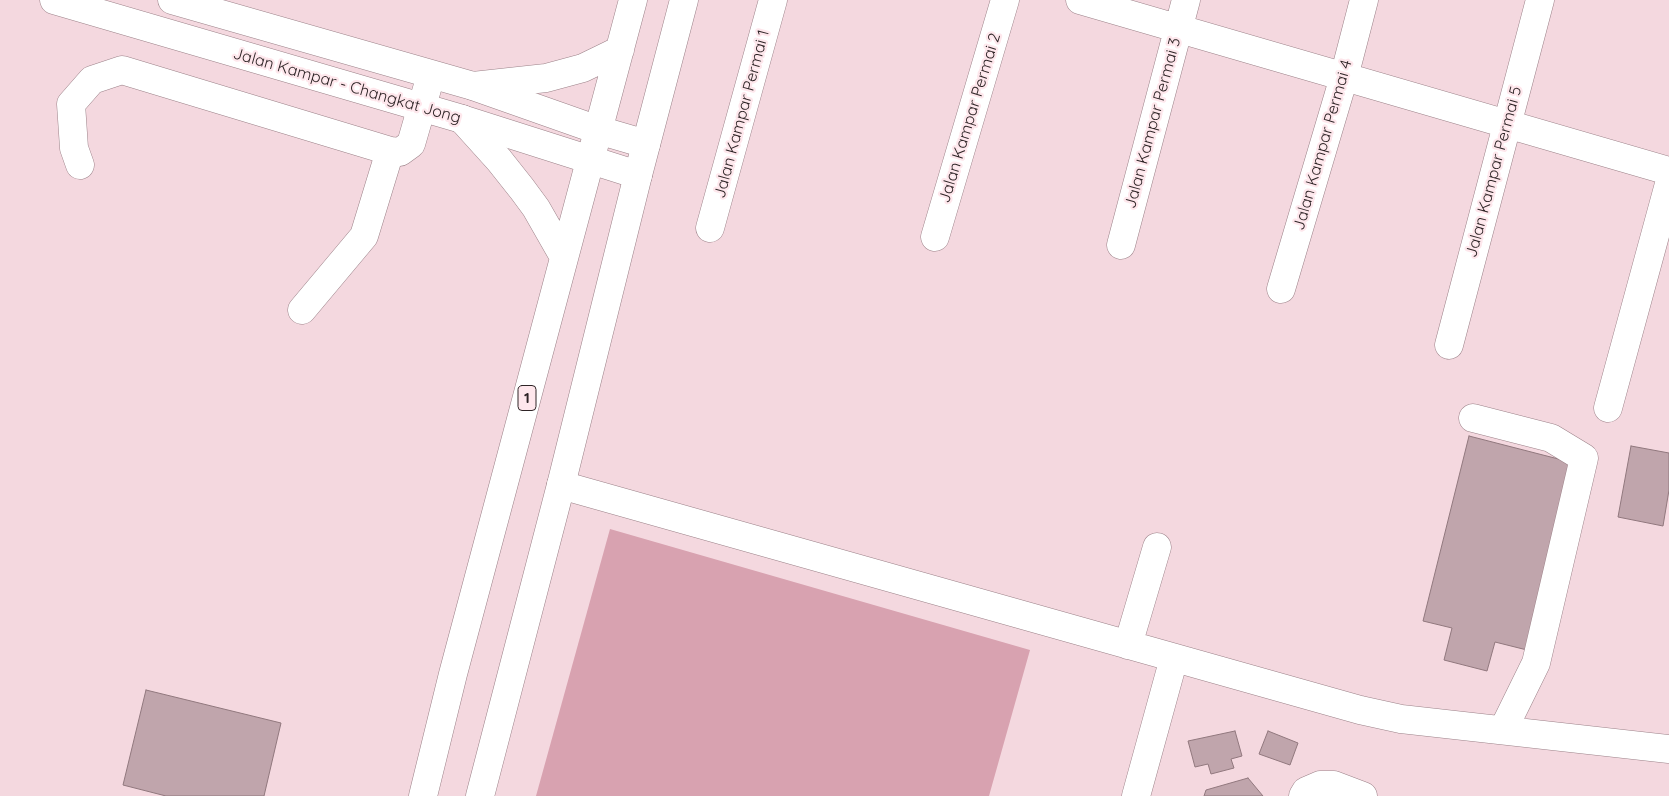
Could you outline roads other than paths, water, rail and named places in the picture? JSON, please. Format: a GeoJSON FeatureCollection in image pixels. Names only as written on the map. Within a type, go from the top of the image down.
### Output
{"type":"FeatureCollection","features":[{"type":"Feature","properties":{"kind":"main road","name":"Jalan Kampar - Changkat Jong"},"geometry":{"type":"LineString","coordinates":[[55,0],[462,119],[638,175]]}},
{"type":"Feature","properties":{"kind":"main road"},"geometry":{"type":"LineString","coordinates":[[172,0],[473,86],[598,130],[646,144]]}},
{"type":"Feature","properties":{"kind":"main road","name":"1"},"geometry":{"type":"LineString","coordinates":[[423,796],[453,674],[633,0]]}},
{"type":"Feature","properties":{"kind":"main road"},"geometry":{"type":"LineString","coordinates":[[480,796],[684,0]]}},
{"type":"Feature","properties":{"kind":"main road","name":"Jalan Kampar Permai 1"},"geometry":{"type":"LineString","coordinates":[[710,228],[773,0]]}},
{"type":"Feature","properties":{"kind":"main road","name":"Jalan Kampar Permai 2"},"geometry":{"type":"LineString","coordinates":[[935,237],[1006,0]]}},
{"type":"Feature","properties":{"kind":"main road"},"geometry":{"type":"LineString","coordinates":[[1080,0],[1669,171]]}},
{"type":"Feature","properties":{"kind":"main road","name":"Jalan Kampar Permai 3"},"geometry":{"type":"LineString","coordinates":[[1121,245],[1186,0]]}},
{"type":"Feature","properties":{"kind":"main road","name":"Jalan Kampar Permai 4"},"geometry":{"type":"LineString","coordinates":[[1281,289],[1344,77],[1364,0]]}},
{"type":"Feature","properties":{"kind":"main road","name":"Jalan Kampar Permai 5"},"geometry":{"type":"LineString","coordinates":[[1449,345],[1540,0]]}},
{"type":"Feature","properties":{"kind":"main road"},"geometry":{"type":"LineString","coordinates":[[473,86],[546,78],[584,68],[620,50]]}},
{"type":"Feature","properties":{"kind":"main road"},"geometry":{"type":"LineString","coordinates":[[80,165],[74,148],[71,104],[92,80],[122,70],[400,152],[411,144],[432,75]]}},
{"type":"Feature","properties":{"kind":"main road"},"geometry":{"type":"LineString","coordinates":[[462,119],[522,188],[536,208],[564,257]]}},
{"type":"Feature","properties":{"kind":"main road"},"geometry":{"type":"LineString","coordinates":[[302,310],[364,236],[390,150]]}},
{"type":"Feature","properties":{"kind":"main road"},"geometry":{"type":"LineString","coordinates":[[1608,408],[1669,184]]}},
{"type":"Feature","properties":{"kind":"main road"},"geometry":{"type":"LineString","coordinates":[[1473,418],[1551,438],[1584,458],[1536,664],[1503,730]]}},
{"type":"Feature","properties":{"kind":"main road"},"geometry":{"type":"LineString","coordinates":[[561,485],[1360,710],[1402,719],[1669,749]]}},
{"type":"Feature","properties":{"kind":"main road"},"geometry":{"type":"LineString","coordinates":[[1128,645],[1157,547]]}},
{"type":"Feature","properties":{"kind":"main road"},"geometry":{"type":"LineString","coordinates":[[1136,796],[1174,658]]}},
{"type":"Feature","properties":{"kind":"main road"},"geometry":{"type":"LineString","coordinates":[[1303,796],[1306,790],[1320,784],[1334,785],[1363,796]]}}]}
